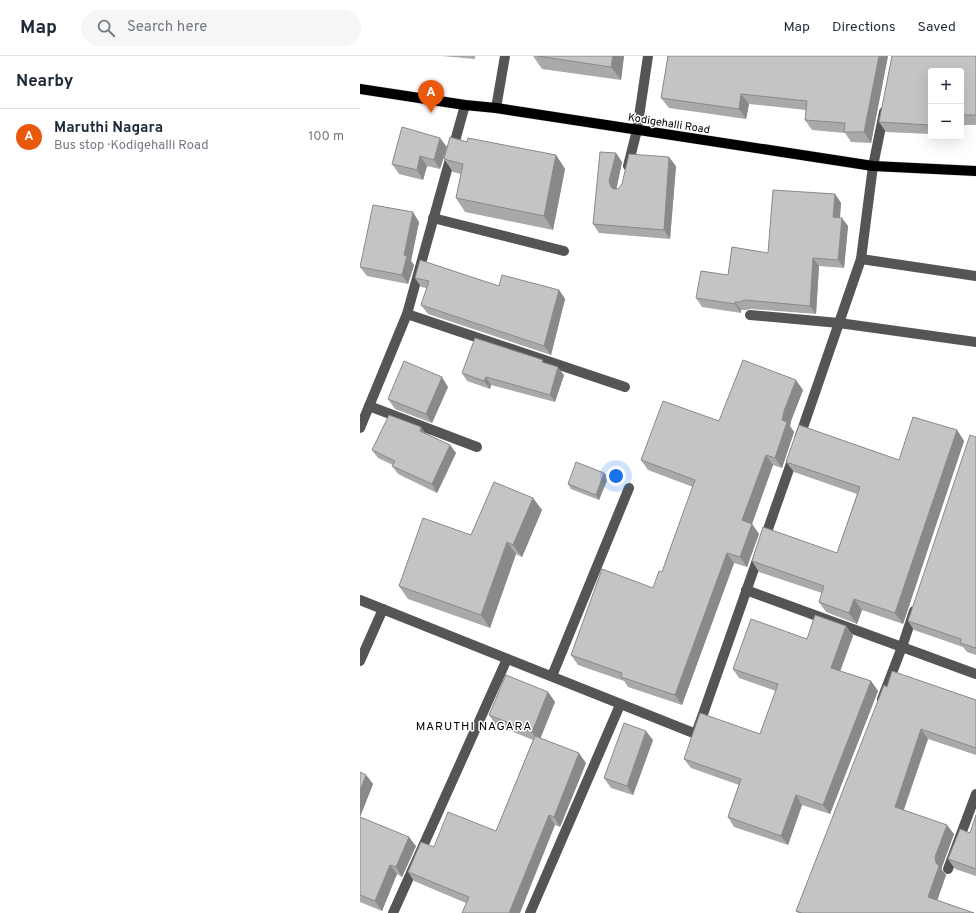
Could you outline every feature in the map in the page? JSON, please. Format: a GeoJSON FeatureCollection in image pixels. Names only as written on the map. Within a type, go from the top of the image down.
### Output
{"type":"FeatureCollection","features":[{"type":"Feature","properties":{"kind":"main road","name":"Kodigehalli Road"},"geometry":{"type":"LineString","coordinates":[[360,89],[465,105],[496,108],[873,166],[976,171]]}},
{"type":"Feature","properties":{"kind":"street"},"geometry":{"type":"LineString","coordinates":[[496,108],[505,56]]}},
{"type":"Feature","properties":{"kind":"street"},"geometry":{"type":"LineString","coordinates":[[626,177],[637,130],[648,56]]}},
{"type":"Feature","properties":{"kind":"street"},"geometry":{"type":"LineString","coordinates":[[360,600],[382,610],[552,676],[620,705],[696,734],[861,259],[873,166],[886,100]]}},
{"type":"Feature","properties":{"kind":"street"},"geometry":{"type":"LineString","coordinates":[[360,428],[407,314],[465,105]]}},
{"type":"Feature","properties":{"kind":"street"},"geometry":{"type":"LineString","coordinates":[[433,218],[564,251]]}},
{"type":"Feature","properties":{"kind":"street"},"geometry":{"type":"LineString","coordinates":[[861,259],[976,276]]}},
{"type":"Feature","properties":{"kind":"street"},"geometry":{"type":"LineString","coordinates":[[407,314],[625,387]]}},
{"type":"Feature","properties":{"kind":"street"},"geometry":{"type":"LineString","coordinates":[[750,316],[839,323],[976,342]]}},
{"type":"Feature","properties":{"kind":"street"},"geometry":{"type":"LineString","coordinates":[[369,406],[477,447]]}},
{"type":"Feature","properties":{"kind":"street"},"geometry":{"type":"LineString","coordinates":[[552,676],[629,488]]}},
{"type":"Feature","properties":{"kind":"street"},"geometry":{"type":"LineString","coordinates":[[746,590],[976,674]]}},
{"type":"Feature","properties":{"kind":"street"},"geometry":{"type":"LineString","coordinates":[[879,705],[902,647],[917,602]]}},
{"type":"Feature","properties":{"kind":"street"},"geometry":{"type":"LineString","coordinates":[[360,661],[382,610]]}},
{"type":"Feature","properties":{"kind":"street"},"geometry":{"type":"LineString","coordinates":[[393,913],[507,659]]}},
{"type":"Feature","properties":{"kind":"street"},"geometry":{"type":"LineString","coordinates":[[530,913],[620,705]]}},
{"type":"Feature","properties":{"kind":"street"},"geometry":{"type":"LineString","coordinates":[[948,869],[976,794]]}},
{"type":"Feature","properties":{"kind":"building"},"geometry":{"type":"Polygon","coordinates":[[[537,56],[613,56],[611,67],[537,56]]]}},
{"type":"Feature","properties":{"kind":"building"},"geometry":{"type":"Polygon","coordinates":[[[668,56],[879,56],[864,132],[844,132],[845,123],[805,120],[807,101],[741,94],[739,109],[661,98],[668,56]]]}},
{"type":"Feature","properties":{"kind":"building"},"geometry":{"type":"Polygon","coordinates":[[[892,56],[976,56],[976,115],[964,115],[964,68],[928,68],[928,125],[879,122],[892,56]]]}},
{"type":"Feature","properties":{"kind":"building"},"geometry":{"type":"Polygon","coordinates":[[[402,127],[440,138],[434,160],[420,156],[417,170],[392,164],[402,127]]]}},
{"type":"Feature","properties":{"kind":"building"},"geometry":{"type":"Polygon","coordinates":[[[450,137],[467,142],[468,138],[556,155],[544,216],[456,198],[463,164],[444,159],[450,137]]]}},
{"type":"Feature","properties":{"kind":"building"},"geometry":{"type":"Polygon","coordinates":[[[600,152],[616,153],[609,181],[611,187],[614,189],[618,189],[622,184],[629,154],[669,157],[664,230],[593,224],[600,152]]]}},
{"type":"Feature","properties":{"kind":"building"},"geometry":{"type":"Polygon","coordinates":[[[773,190],[835,194],[833,217],[842,218],[838,260],[813,258],[810,306],[745,300],[735,302],[735,304],[696,298],[701,271],[728,275],[732,247],[768,253],[773,190]]]}},
{"type":"Feature","properties":{"kind":"building"},"geometry":{"type":"Polygon","coordinates":[[[373,205],[413,212],[404,255],[407,256],[402,275],[360,267],[373,205]]]}},
{"type":"Feature","properties":{"kind":"building"},"geometry":{"type":"Polygon","coordinates":[[[420,260],[499,286],[502,275],[559,290],[544,346],[421,305],[429,281],[415,278],[420,260]]]}},
{"type":"Feature","properties":{"kind":"building"},"geometry":{"type":"Polygon","coordinates":[[[475,338],[543,360],[542,362],[558,367],[550,395],[486,377],[484,381],[462,373],[475,338]]]}},
{"type":"Feature","properties":{"kind":"building"},"geometry":{"type":"Polygon","coordinates":[[[743,360],[796,380],[784,411],[782,420],[787,422],[775,458],[766,455],[742,520],[752,524],[740,557],[727,553],[675,695],[621,677],[622,673],[571,655],[602,569],[653,588],[659,571],[662,572],[695,480],[641,460],[663,401],[719,421],[743,360]]]}},
{"type":"Feature","properties":{"kind":"building"},"geometry":{"type":"Polygon","coordinates":[[[404,361],[442,377],[426,414],[388,399],[404,361]]]}},
{"type":"Feature","properties":{"kind":"building"},"geometry":{"type":"Polygon","coordinates":[[[389,415],[421,427],[420,431],[450,445],[432,484],[392,466],[395,461],[372,450],[389,415]]]}},
{"type":"Feature","properties":{"kind":"building"},"geometry":{"type":"Polygon","coordinates":[[[913,417],[957,430],[895,613],[854,599],[849,613],[819,602],[824,586],[752,561],[763,527],[837,553],[860,487],[786,462],[799,425],[899,460],[913,417]]]}},
{"type":"Feature","properties":{"kind":"building"},"geometry":{"type":"Polygon","coordinates":[[[970,435],[976,437],[976,648],[960,643],[961,639],[908,621],[970,435]]]}},
{"type":"Feature","properties":{"kind":"building"},"geometry":{"type":"Polygon","coordinates":[[[576,462],[604,473],[596,495],[568,484],[576,462]]]}},
{"type":"Feature","properties":{"kind":"building"},"geometry":{"type":"Polygon","coordinates":[[[494,482],[533,498],[513,545],[507,542],[481,615],[399,586],[423,518],[471,535],[494,482]]]}},
{"type":"Feature","properties":{"kind":"building"},"geometry":{"type":"Polygon","coordinates":[[[815,615],[846,626],[831,668],[871,681],[823,805],[796,795],[781,836],[728,817],[741,779],[684,759],[700,713],[760,734],[778,684],[733,669],[751,619],[807,639],[815,615]]]}},
{"type":"Feature","properties":{"kind":"building"},"geometry":{"type":"Polygon","coordinates":[[[892,671],[976,700],[976,748],[921,729],[895,807],[947,825],[935,857],[936,863],[939,866],[928,897],[974,913],[802,913],[796,911],[884,685],[887,687],[892,671]]]}},
{"type":"Feature","properties":{"kind":"building"},"geometry":{"type":"Polygon","coordinates":[[[506,675],[548,692],[532,732],[489,715],[506,675]]]}},
{"type":"Feature","properties":{"kind":"building"},"geometry":{"type":"Polygon","coordinates":[[[624,723],[646,731],[627,786],[604,778],[624,723]]]}},
{"type":"Feature","properties":{"kind":"building"},"geometry":{"type":"Polygon","coordinates":[[[535,736],[579,753],[554,817],[549,815],[509,913],[462,913],[469,897],[408,872],[421,842],[434,847],[448,812],[496,831],[535,736]]]}},
{"type":"Feature","properties":{"kind":"building"},"geometry":{"type":"Polygon","coordinates":[[[360,772],[366,775],[360,791],[360,772]]]}},
{"type":"Feature","properties":{"kind":"building"},"geometry":{"type":"Polygon","coordinates":[[[976,815],[976,869],[948,859],[960,829],[970,833],[976,815]]]}},
{"type":"Feature","properties":{"kind":"building"},"geometry":{"type":"Polygon","coordinates":[[[360,817],[409,837],[396,867],[390,865],[375,901],[360,895],[360,817]]]}},
{"type":"Feature","properties":{"kind":"place","name":"Maruthi Nagara"},"geometry":{"type":"Point","coordinates":[431,113]}},
{"type":"Feature","properties":{"kind":"district","name":"MARUTHI NAGARA"},"geometry":{"type":"Point","coordinates":[474,726]}}]}
